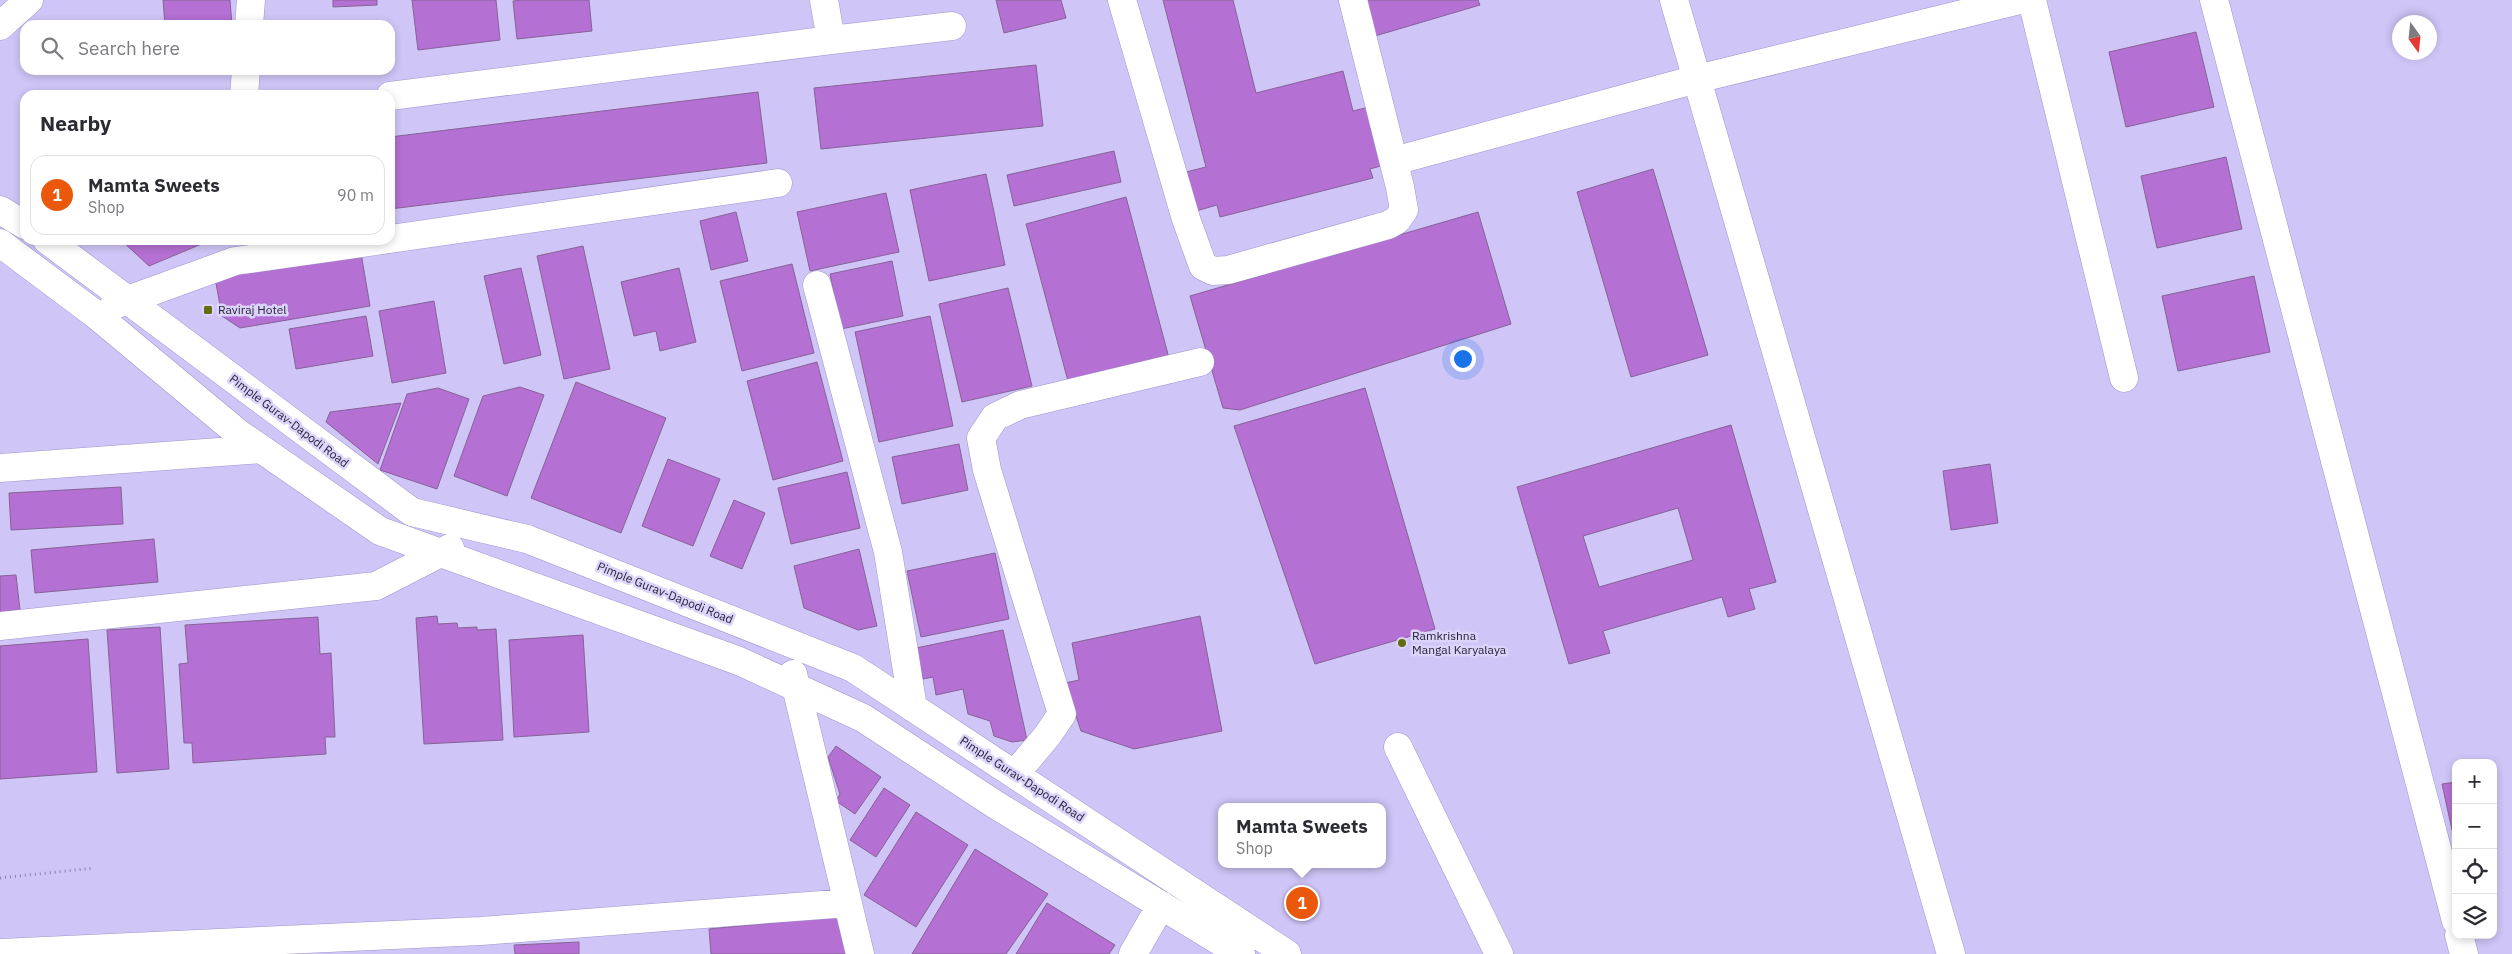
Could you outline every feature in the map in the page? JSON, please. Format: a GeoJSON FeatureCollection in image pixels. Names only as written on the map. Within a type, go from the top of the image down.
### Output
{"type":"FeatureCollection","features":[{"type":"Feature","properties":{"kind":"street"},"geometry":{"type":"LineString","coordinates":[[0,26],[29,0]]}},
{"type":"Feature","properties":{"kind":"street"},"geometry":{"type":"LineString","coordinates":[[249,20],[251,0]]}},
{"type":"Feature","properties":{"kind":"street"},"geometry":{"type":"LineString","coordinates":[[824,0],[831,40]]}},
{"type":"Feature","properties":{"kind":"street"},"geometry":{"type":"LineString","coordinates":[[1122,0],[1192,237],[1204,266],[1213,271],[1228,270],[1388,225],[1397,220],[1404,210],[1400,187],[1353,0]]}},
{"type":"Feature","properties":{"kind":"street"},"geometry":{"type":"LineString","coordinates":[[1674,0],[1951,954]]}},
{"type":"Feature","properties":{"kind":"street"},"geometry":{"type":"LineString","coordinates":[[1405,158],[1697,79],[2020,0]]}},
{"type":"Feature","properties":{"kind":"street"},"geometry":{"type":"LineString","coordinates":[[2032,0],[2124,378]]}},
{"type":"Feature","properties":{"kind":"street"},"geometry":{"type":"LineString","coordinates":[[2214,0],[2452,906]]}},
{"type":"Feature","properties":{"kind":"street"},"geometry":{"type":"LineString","coordinates":[[395,95],[952,26]]}},
{"type":"Feature","properties":{"kind":"street"},"geometry":{"type":"LineString","coordinates":[[244,90],[246,75]]}},
{"type":"Feature","properties":{"kind":"street"},"geometry":{"type":"LineString","coordinates":[[395,238],[778,183]]}},
{"type":"Feature","properties":{"kind":"street"},"geometry":{"type":"LineString","coordinates":[[0,210],[20,222]]}},
{"type":"Feature","properties":{"kind":"street"},"geometry":{"type":"LineString","coordinates":[[0,243],[95,314],[238,433],[380,531],[739,661],[863,718],[996,805],[1241,954]]}},
{"type":"Feature","properties":{"kind":"street","name":"Pimple Gurav-Dapodi Road"},"geometry":{"type":"LineString","coordinates":[[54,245],[412,512],[527,539],[853,668],[1287,954]]}},
{"type":"Feature","properties":{"kind":"street"},"geometry":{"type":"LineString","coordinates":[[95,314],[236,251],[316,245]]}},
{"type":"Feature","properties":{"kind":"street"},"geometry":{"type":"LineString","coordinates":[[817,286],[888,552],[913,708]]}},
{"type":"Feature","properties":{"kind":"street"},"geometry":{"type":"LineString","coordinates":[[1015,774],[1047,736],[1062,714],[987,470],[981,438],[995,417],[1020,405],[1200,362]]}},
{"type":"Feature","properties":{"kind":"street"},"geometry":{"type":"LineString","coordinates":[[0,468],[261,449]]}},
{"type":"Feature","properties":{"kind":"street"},"geometry":{"type":"LineString","coordinates":[[0,626],[376,586],[440,553],[480,528]]}},
{"type":"Feature","properties":{"kind":"street"},"geometry":{"type":"LineString","coordinates":[[785,641],[860,954]]}},
{"type":"Feature","properties":{"kind":"street"},"geometry":{"type":"LineString","coordinates":[[1398,747],[1499,954]]}},
{"type":"Feature","properties":{"kind":"street"},"geometry":{"type":"LineString","coordinates":[[0,952],[480,932],[848,903]]}},
{"type":"Feature","properties":{"kind":"street"},"geometry":{"type":"LineString","coordinates":[[1133,954],[1161,905]]}},
{"type":"Feature","properties":{"kind":"street"},"geometry":{"type":"LineString","coordinates":[[2461,939],[2464,954]]}},
{"type":"Feature","properties":{"kind":"path"},"geometry":{"type":"LineString","coordinates":[[0,878],[94,868]]}},
{"type":"Feature","properties":{"kind":"building"},"geometry":{"type":"Polygon","coordinates":[[[163,0],[230,0],[232,20],[165,20],[163,0]]]}},
{"type":"Feature","properties":{"kind":"building"},"geometry":{"type":"Polygon","coordinates":[[[333,0],[377,0],[377,5],[333,7],[333,0]]]}},
{"type":"Feature","properties":{"kind":"building"},"geometry":{"type":"Polygon","coordinates":[[[412,0],[496,0],[500,40],[418,50],[412,0]]]}},
{"type":"Feature","properties":{"kind":"building"},"geometry":{"type":"Polygon","coordinates":[[[589,0],[592,31],[517,39],[513,1],[589,0]]]}},
{"type":"Feature","properties":{"kind":"building"},"geometry":{"type":"Polygon","coordinates":[[[996,0],[1061,0],[1066,18],[1004,33],[996,0]]]}},
{"type":"Feature","properties":{"kind":"building"},"geometry":{"type":"Polygon","coordinates":[[[1163,0],[1233,0],[1256,93],[1343,71],[1353,111],[1369,107],[1384,165],[1370,169],[1373,178],[1220,217],[1217,205],[1196,211],[1186,172],[1206,167],[1163,0]]]}},
{"type":"Feature","properties":{"kind":"building"},"geometry":{"type":"Polygon","coordinates":[[[1364,0],[1478,0],[1480,5],[1375,36],[1364,0]]]}},
{"type":"Feature","properties":{"kind":"building"},"geometry":{"type":"Polygon","coordinates":[[[2196,32],[2214,107],[2126,127],[2109,52],[2196,32]]]}},
{"type":"Feature","properties":{"kind":"building"},"geometry":{"type":"Polygon","coordinates":[[[1036,65],[1043,126],[821,149],[814,88],[1036,65]]]}},
{"type":"Feature","properties":{"kind":"building"},"geometry":{"type":"Polygon","coordinates":[[[758,92],[767,163],[395,208],[395,136],[758,92]]]}},
{"type":"Feature","properties":{"kind":"building"},"geometry":{"type":"Polygon","coordinates":[[[1114,151],[1121,182],[1014,206],[1007,175],[1114,151]]]}},
{"type":"Feature","properties":{"kind":"building"},"geometry":{"type":"Polygon","coordinates":[[[2226,157],[2242,229],[2157,248],[2141,176],[2226,157]]]}},
{"type":"Feature","properties":{"kind":"building"},"geometry":{"type":"Polygon","coordinates":[[[1653,169],[1708,355],[1631,377],[1577,192],[1653,169]]]}},
{"type":"Feature","properties":{"kind":"building"},"geometry":{"type":"Polygon","coordinates":[[[986,174],[1005,265],[929,281],[910,190],[986,174]]]}},
{"type":"Feature","properties":{"kind":"building"},"geometry":{"type":"Polygon","coordinates":[[[886,193],[899,252],[810,271],[797,212],[886,193]]]}},
{"type":"Feature","properties":{"kind":"building"},"geometry":{"type":"Polygon","coordinates":[[[1126,197],[1169,358],[1069,385],[1026,224],[1126,197]]]}},
{"type":"Feature","properties":{"kind":"building"},"geometry":{"type":"Polygon","coordinates":[[[736,212],[748,261],[711,270],[700,221],[736,212]]]}},
{"type":"Feature","properties":{"kind":"building"},"geometry":{"type":"Polygon","coordinates":[[[1478,212],[1511,324],[1240,410],[1223,408],[1190,296],[1478,212]]]}},
{"type":"Feature","properties":{"kind":"building"},"geometry":{"type":"Polygon","coordinates":[[[126,245],[199,245],[149,266],[126,245]]]}},
{"type":"Feature","properties":{"kind":"building"},"geometry":{"type":"Polygon","coordinates":[[[583,246],[610,369],[564,379],[537,256],[583,246]]]}},
{"type":"Feature","properties":{"kind":"building"},"geometry":{"type":"Polygon","coordinates":[[[361,253],[370,306],[240,328],[222,316],[215,278],[361,253]]]}},
{"type":"Feature","properties":{"kind":"building"},"geometry":{"type":"Polygon","coordinates":[[[892,261],[903,316],[841,329],[830,274],[892,261]]]}},
{"type":"Feature","properties":{"kind":"building"},"geometry":{"type":"Polygon","coordinates":[[[792,264],[814,353],[742,371],[720,281],[792,264]]]}},
{"type":"Feature","properties":{"kind":"building"},"geometry":{"type":"Polygon","coordinates":[[[521,268],[541,355],[504,364],[484,276],[521,268]]]}},
{"type":"Feature","properties":{"kind":"building"},"geometry":{"type":"Polygon","coordinates":[[[679,268],[696,342],[660,351],[656,331],[634,336],[621,282],[679,268]]]}},
{"type":"Feature","properties":{"kind":"building"},"geometry":{"type":"Polygon","coordinates":[[[2254,276],[2270,352],[2178,371],[2162,296],[2254,276]]]}},
{"type":"Feature","properties":{"kind":"building"},"geometry":{"type":"Polygon","coordinates":[[[1008,288],[1032,386],[962,402],[939,304],[1008,288]]]}},
{"type":"Feature","properties":{"kind":"building"},"geometry":{"type":"Polygon","coordinates":[[[434,301],[446,373],[392,383],[379,311],[434,301]]]}},
{"type":"Feature","properties":{"kind":"building"},"geometry":{"type":"Polygon","coordinates":[[[366,316],[373,356],[296,369],[289,329],[366,316]]]}},
{"type":"Feature","properties":{"kind":"building"},"geometry":{"type":"Polygon","coordinates":[[[930,316],[953,426],[879,442],[855,332],[930,316]]]}},
{"type":"Feature","properties":{"kind":"building"},"geometry":{"type":"Polygon","coordinates":[[[817,362],[843,461],[773,480],[747,381],[817,362]]]}},
{"type":"Feature","properties":{"kind":"building"},"geometry":{"type":"Polygon","coordinates":[[[576,382],[666,418],[621,533],[531,498],[576,382]]]}},
{"type":"Feature","properties":{"kind":"building"},"geometry":{"type":"Polygon","coordinates":[[[520,387],[544,395],[507,496],[454,476],[483,396],[520,387]]]}},
{"type":"Feature","properties":{"kind":"building"},"geometry":{"type":"Polygon","coordinates":[[[438,388],[469,399],[437,489],[380,470],[407,394],[438,388]]]}},
{"type":"Feature","properties":{"kind":"building"},"geometry":{"type":"Polygon","coordinates":[[[1365,388],[1435,629],[1315,664],[1234,426],[1365,388]]]}},
{"type":"Feature","properties":{"kind":"building"},"geometry":{"type":"Polygon","coordinates":[[[401,403],[378,464],[326,422],[330,412],[401,403]]]}},
{"type":"Feature","properties":{"kind":"building"},"geometry":{"type":"Polygon","coordinates":[[[1731,425],[1776,582],[1749,589],[1755,609],[1728,617],[1722,597],[1603,631],[1610,653],[1569,664],[1517,487],[1731,425]],[[1678,508],[1583,536],[1599,587],[1693,560],[1678,508]]]}},
{"type":"Feature","properties":{"kind":"building"},"geometry":{"type":"Polygon","coordinates":[[[959,444],[968,490],[902,504],[892,457],[959,444]]]}},
{"type":"Feature","properties":{"kind":"building"},"geometry":{"type":"Polygon","coordinates":[[[668,459],[720,479],[693,546],[642,526],[668,459]]]}},
{"type":"Feature","properties":{"kind":"building"},"geometry":{"type":"Polygon","coordinates":[[[1990,464],[1998,523],[1951,530],[1943,471],[1990,464]]]}},
{"type":"Feature","properties":{"kind":"building"},"geometry":{"type":"Polygon","coordinates":[[[847,472],[860,528],[791,544],[778,488],[847,472]]]}},
{"type":"Feature","properties":{"kind":"building"},"geometry":{"type":"Polygon","coordinates":[[[121,487],[123,524],[11,530],[9,493],[121,487]]]}},
{"type":"Feature","properties":{"kind":"building"},"geometry":{"type":"Polygon","coordinates":[[[734,500],[765,513],[742,569],[710,556],[734,500]]]}},
{"type":"Feature","properties":{"kind":"building"},"geometry":{"type":"Polygon","coordinates":[[[154,539],[158,582],[35,593],[31,550],[154,539]]]}},
{"type":"Feature","properties":{"kind":"building"},"geometry":{"type":"Polygon","coordinates":[[[859,549],[877,626],[858,630],[804,608],[794,566],[859,549]]]}},
{"type":"Feature","properties":{"kind":"building"},"geometry":{"type":"Polygon","coordinates":[[[995,553],[1009,619],[921,637],[907,571],[995,553]]]}},
{"type":"Feature","properties":{"kind":"building"},"geometry":{"type":"Polygon","coordinates":[[[16,575],[20,610],[0,612],[0,576],[16,575]]]}},
{"type":"Feature","properties":{"kind":"building"},"geometry":{"type":"Polygon","coordinates":[[[437,616],[438,624],[457,623],[458,628],[477,627],[477,630],[496,629],[503,740],[424,744],[416,618],[437,616]]]}},
{"type":"Feature","properties":{"kind":"building"},"geometry":{"type":"Polygon","coordinates":[[[1200,616],[1222,731],[1134,749],[1081,731],[1065,683],[1079,680],[1072,643],[1200,616]]]}},
{"type":"Feature","properties":{"kind":"building"},"geometry":{"type":"Polygon","coordinates":[[[318,617],[320,654],[331,653],[335,737],[325,737],[326,754],[193,763],[192,743],[184,743],[179,664],[188,663],[185,625],[318,617]]]}},
{"type":"Feature","properties":{"kind":"building"},"geometry":{"type":"Polygon","coordinates":[[[160,627],[169,769],[117,773],[107,630],[160,627]]]}},
{"type":"Feature","properties":{"kind":"building"},"geometry":{"type":"Polygon","coordinates":[[[1003,630],[1027,740],[1012,742],[994,736],[990,721],[968,714],[963,689],[936,695],[933,677],[923,679],[916,648],[1003,630]]]}},
{"type":"Feature","properties":{"kind":"building"},"geometry":{"type":"Polygon","coordinates":[[[583,635],[589,732],[514,737],[509,640],[583,635]]]}},
{"type":"Feature","properties":{"kind":"building"},"geometry":{"type":"Polygon","coordinates":[[[88,639],[97,772],[0,779],[0,646],[88,639]]]}},
{"type":"Feature","properties":{"kind":"building"},"geometry":{"type":"Polygon","coordinates":[[[836,746],[881,777],[855,814],[836,801],[840,794],[828,757],[836,746]]]}},
{"type":"Feature","properties":{"kind":"building"},"geometry":{"type":"Polygon","coordinates":[[[2452,783],[2452,830],[2442,784],[2452,783]]]}},
{"type":"Feature","properties":{"kind":"building"},"geometry":{"type":"Polygon","coordinates":[[[884,788],[910,805],[876,857],[850,840],[884,788]]]}},
{"type":"Feature","properties":{"kind":"building"},"geometry":{"type":"Polygon","coordinates":[[[916,812],[968,845],[916,927],[864,895],[916,812]]]}},
{"type":"Feature","properties":{"kind":"building"},"geometry":{"type":"Polygon","coordinates":[[[975,849],[1048,894],[1006,954],[912,954],[975,849]]]}},
{"type":"Feature","properties":{"kind":"building"},"geometry":{"type":"Polygon","coordinates":[[[1047,903],[1115,945],[1109,954],[1016,954],[1047,903]]]}},
{"type":"Feature","properties":{"kind":"building"},"geometry":{"type":"Polygon","coordinates":[[[841,916],[849,954],[711,954],[709,929],[841,916]]]}},
{"type":"Feature","properties":{"kind":"building"},"geometry":{"type":"Polygon","coordinates":[[[579,942],[579,954],[515,954],[514,945],[579,942]]]}},
{"type":"Feature","properties":{"kind":"place","name":"Raviraj Hotel"},"geometry":{"type":"Point","coordinates":[208,310]}},
{"type":"Feature","properties":{"kind":"place","name":"Ramkrishna Mangal Karyalaya"},"geometry":{"type":"Point","coordinates":[1402,643]}},
{"type":"Feature","properties":{"kind":"place","name":"Mamta Sweets"},"geometry":{"type":"Point","coordinates":[1302,903]}}]}
